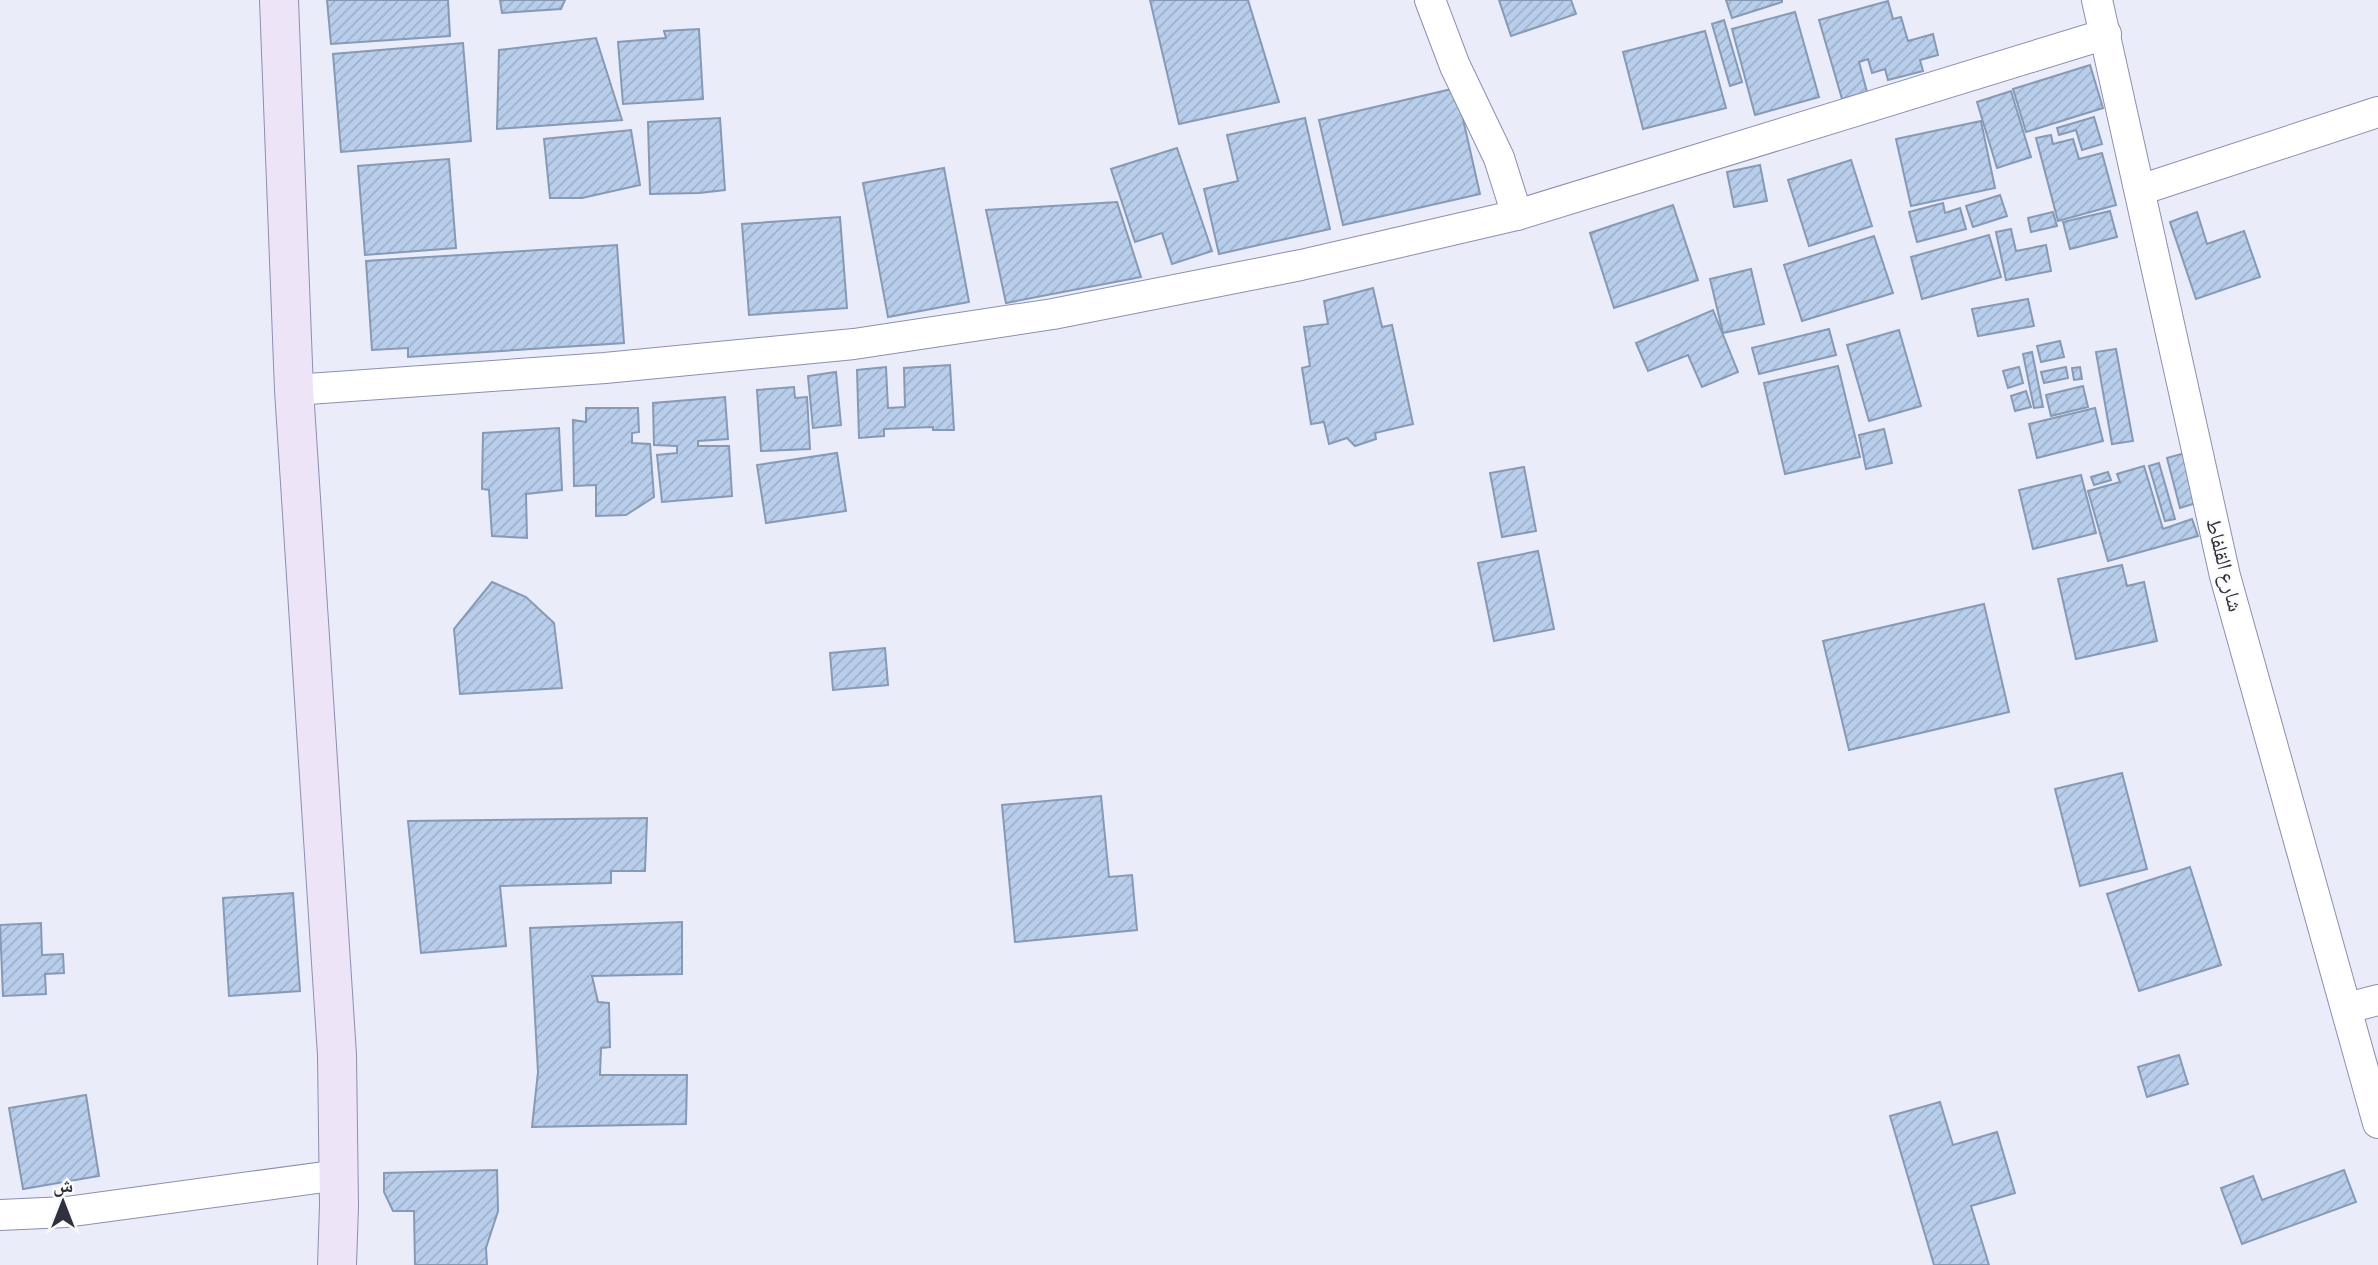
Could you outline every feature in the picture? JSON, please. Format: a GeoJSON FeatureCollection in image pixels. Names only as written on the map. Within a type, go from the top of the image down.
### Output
{"type":"FeatureCollection","features":[{"type":"Feature","properties":{"kind":"street"},"geometry":{"type":"LineString","coordinates":[[279,0],[294,390],[337,1055],[337,1265]]}},
{"type":"Feature","properties":{"kind":"street"},"geometry":{"type":"LineString","coordinates":[[1430,0],[1455,66],[1499,158],[1517,215]]}},
{"type":"Feature","properties":{"kind":"street","name":"شارع القلفاط"},"geometry":{"type":"LineString","coordinates":[[2097,0],[2225,576],[2378,1123]]}},
{"type":"Feature","properties":{"kind":"street"},"geometry":{"type":"LineString","coordinates":[[294,390],[605,368],[854,344],[1079,309],[1301,265],[1517,215],[2106,34]]}},
{"type":"Feature","properties":{"kind":"street"},"geometry":{"type":"LineString","coordinates":[[2140,190],[2378,112]]}},
{"type":"Feature","properties":{"kind":"street"},"geometry":{"type":"LineString","coordinates":[[2347,1008],[2378,999]]}},
{"type":"Feature","properties":{"kind":"street"},"geometry":{"type":"LineString","coordinates":[[0,1215],[66,1212],[338,1175]]}},
{"type":"Feature","properties":{"kind":"building"},"geometry":{"type":"Polygon","coordinates":[[[327,0],[448,0],[450,36],[331,44],[327,0]]]}},
{"type":"Feature","properties":{"kind":"building"},"geometry":{"type":"Polygon","coordinates":[[[500,0],[565,0],[561,9],[502,13],[500,0]]]}},
{"type":"Feature","properties":{"kind":"building"},"geometry":{"type":"Polygon","coordinates":[[[1150,0],[1248,0],[1279,102],[1179,124],[1150,0]]]}},
{"type":"Feature","properties":{"kind":"building"},"geometry":{"type":"Polygon","coordinates":[[[1499,0],[1571,0],[1576,14],[1511,36],[1499,0]]]}},
{"type":"Feature","properties":{"kind":"building"},"geometry":{"type":"Polygon","coordinates":[[[1726,0],[1782,0],[1782,2],[1732,18],[1726,0]]]}},
{"type":"Feature","properties":{"kind":"building"},"geometry":{"type":"Polygon","coordinates":[[[1888,1],[1893,19],[1901,17],[1908,41],[1933,34],[1938,55],[1920,60],[1923,71],[1888,80],[1885,69],[1872,73],[1868,59],[1859,62],[1867,92],[1842,99],[1819,20],[1888,1]]]}},
{"type":"Feature","properties":{"kind":"building"},"geometry":{"type":"Polygon","coordinates":[[[1795,12],[1819,97],[1755,115],[1732,29],[1795,12]]]}},
{"type":"Feature","properties":{"kind":"building"},"geometry":{"type":"Polygon","coordinates":[[[1724,20],[1742,82],[1730,86],[1712,24],[1724,20]]]}},
{"type":"Feature","properties":{"kind":"building"},"geometry":{"type":"Polygon","coordinates":[[[699,29],[703,99],[623,104],[618,42],[666,38],[664,31],[699,29]]]}},
{"type":"Feature","properties":{"kind":"building"},"geometry":{"type":"Polygon","coordinates":[[[1705,31],[1726,108],[1643,129],[1623,52],[1705,31]]]}},
{"type":"Feature","properties":{"kind":"building"},"geometry":{"type":"Polygon","coordinates":[[[596,38],[622,120],[497,129],[499,50],[596,38]]]}},
{"type":"Feature","properties":{"kind":"building"},"geometry":{"type":"Polygon","coordinates":[[[463,43],[471,141],[341,152],[333,54],[463,43]]]}},
{"type":"Feature","properties":{"kind":"building"},"geometry":{"type":"Polygon","coordinates":[[[2090,65],[2103,108],[2026,132],[2013,89],[2090,65]]]}},
{"type":"Feature","properties":{"kind":"building"},"geometry":{"type":"Polygon","coordinates":[[[1456,88],[1480,194],[1343,225],[1319,120],[1456,88]]]}},
{"type":"Feature","properties":{"kind":"building"},"geometry":{"type":"Polygon","coordinates":[[[2011,91],[2031,157],[1997,168],[1977,102],[2011,91]]]}},
{"type":"Feature","properties":{"kind":"building"},"geometry":{"type":"Polygon","coordinates":[[[2094,117],[2102,144],[2082,150],[2076,130],[2059,135],[2057,128],[2094,117]]]}},
{"type":"Feature","properties":{"kind":"building"},"geometry":{"type":"Polygon","coordinates":[[[720,118],[725,190],[650,194],[648,122],[720,118]]]}},
{"type":"Feature","properties":{"kind":"building"},"geometry":{"type":"Polygon","coordinates":[[[1305,118],[1330,229],[1219,254],[1204,189],[1238,181],[1227,135],[1305,118]]]}},
{"type":"Feature","properties":{"kind":"building"},"geometry":{"type":"Polygon","coordinates":[[[1981,121],[1995,188],[1911,206],[1896,139],[1981,121]]]}},
{"type":"Feature","properties":{"kind":"building"},"geometry":{"type":"Polygon","coordinates":[[[631,130],[640,185],[582,198],[550,198],[544,139],[631,130]]]}},
{"type":"Feature","properties":{"kind":"building"},"geometry":{"type":"Polygon","coordinates":[[[2051,135],[2053,144],[2073,139],[2079,159],[2102,153],[2116,205],[2058,221],[2036,138],[2051,135]]]}},
{"type":"Feature","properties":{"kind":"building"},"geometry":{"type":"Polygon","coordinates":[[[1177,148],[1212,251],[1172,264],[1162,233],[1135,242],[1111,169],[1177,148]]]}},
{"type":"Feature","properties":{"kind":"building"},"geometry":{"type":"Polygon","coordinates":[[[449,159],[456,248],[365,255],[358,166],[449,159]]]}},
{"type":"Feature","properties":{"kind":"building"},"geometry":{"type":"Polygon","coordinates":[[[1851,160],[1872,226],[1809,246],[1788,180],[1851,160]]]}},
{"type":"Feature","properties":{"kind":"building"},"geometry":{"type":"Polygon","coordinates":[[[1760,165],[1767,201],[1734,207],[1727,172],[1760,165]]]}},
{"type":"Feature","properties":{"kind":"building"},"geometry":{"type":"Polygon","coordinates":[[[944,168],[969,302],[888,317],[863,183],[944,168]]]}},
{"type":"Feature","properties":{"kind":"building"},"geometry":{"type":"Polygon","coordinates":[[[2000,195],[2007,216],[1973,227],[1966,206],[2000,195]]]}},
{"type":"Feature","properties":{"kind":"building"},"geometry":{"type":"Polygon","coordinates":[[[1117,202],[1141,277],[1006,303],[986,210],[1117,202]]]}},
{"type":"Feature","properties":{"kind":"building"},"geometry":{"type":"Polygon","coordinates":[[[1943,203],[1945,213],[1960,208],[1966,229],[1917,242],[1909,212],[1943,203]]]}},
{"type":"Feature","properties":{"kind":"building"},"geometry":{"type":"Polygon","coordinates":[[[1673,205],[1698,280],[1614,308],[1590,233],[1673,205]]]}},
{"type":"Feature","properties":{"kind":"building"},"geometry":{"type":"Polygon","coordinates":[[[2110,211],[2117,237],[2070,249],[2063,222],[2110,211]]]}},
{"type":"Feature","properties":{"kind":"building"},"geometry":{"type":"Polygon","coordinates":[[[2053,212],[2057,226],[2031,232],[2028,218],[2053,212]]]}},
{"type":"Feature","properties":{"kind":"building"},"geometry":{"type":"Polygon","coordinates":[[[2197,212],[2207,244],[2244,231],[2260,277],[2196,299],[2170,222],[2197,212]]]}},
{"type":"Feature","properties":{"kind":"building"},"geometry":{"type":"Polygon","coordinates":[[[840,217],[847,308],[749,315],[742,224],[840,217]]]}},
{"type":"Feature","properties":{"kind":"building"},"geometry":{"type":"Polygon","coordinates":[[[2011,229],[2016,251],[2046,245],[2051,271],[2006,280],[1996,232],[2011,229]]]}},
{"type":"Feature","properties":{"kind":"building"},"geometry":{"type":"Polygon","coordinates":[[[1989,235],[2001,277],[1922,299],[1911,257],[1989,235]]]}},
{"type":"Feature","properties":{"kind":"building"},"geometry":{"type":"Polygon","coordinates":[[[1874,236],[1893,293],[1802,321],[1784,265],[1874,236]]]}},
{"type":"Feature","properties":{"kind":"building"},"geometry":{"type":"Polygon","coordinates":[[[617,245],[624,343],[408,357],[408,348],[372,350],[366,261],[617,245]]]}},
{"type":"Feature","properties":{"kind":"building"},"geometry":{"type":"Polygon","coordinates":[[[1751,269],[1764,324],[1723,333],[1710,279],[1751,269]]]}},
{"type":"Feature","properties":{"kind":"building"},"geometry":{"type":"Polygon","coordinates":[[[1373,288],[1382,327],[1392,325],[1413,424],[1375,433],[1376,439],[1355,446],[1347,438],[1329,444],[1324,422],[1311,424],[1302,368],[1310,366],[1304,327],[1328,324],[1324,301],[1373,288]]]}},
{"type":"Feature","properties":{"kind":"building"},"geometry":{"type":"Polygon","coordinates":[[[2028,299],[2034,326],[1978,336],[1972,309],[2028,299]]]}},
{"type":"Feature","properties":{"kind":"building"},"geometry":{"type":"Polygon","coordinates":[[[1713,310],[1738,372],[1702,387],[1688,355],[1648,371],[1636,343],[1713,310]]]}},
{"type":"Feature","properties":{"kind":"building"},"geometry":{"type":"Polygon","coordinates":[[[1829,329],[1836,355],[1759,374],[1752,348],[1829,329]]]}},
{"type":"Feature","properties":{"kind":"building"},"geometry":{"type":"Polygon","coordinates":[[[1899,330],[1921,406],[1869,421],[1847,345],[1899,330]]]}},
{"type":"Feature","properties":{"kind":"building"},"geometry":{"type":"Polygon","coordinates":[[[2060,341],[2064,357],[2041,362],[2037,346],[2060,341]]]}},
{"type":"Feature","properties":{"kind":"building"},"geometry":{"type":"Polygon","coordinates":[[[2116,349],[2133,441],[2112,444],[2096,352],[2116,349]]]}},
{"type":"Feature","properties":{"kind":"building"},"geometry":{"type":"Polygon","coordinates":[[[2032,352],[2043,407],[2034,408],[2023,354],[2032,352]]]}},
{"type":"Feature","properties":{"kind":"building"},"geometry":{"type":"Polygon","coordinates":[[[950,365],[954,430],[933,430],[933,427],[884,429],[884,436],[859,438],[857,370],[886,367],[888,408],[905,407],[904,368],[950,365]]]}},
{"type":"Feature","properties":{"kind":"building"},"geometry":{"type":"Polygon","coordinates":[[[1838,366],[1860,457],[1785,474],[1764,383],[1838,366]]]}},
{"type":"Feature","properties":{"kind":"building"},"geometry":{"type":"Polygon","coordinates":[[[2019,367],[2023,383],[2008,388],[2003,371],[2019,367]]]}},
{"type":"Feature","properties":{"kind":"building"},"geometry":{"type":"Polygon","coordinates":[[[2066,367],[2068,378],[2044,383],[2041,372],[2066,367]]]}},
{"type":"Feature","properties":{"kind":"building"},"geometry":{"type":"Polygon","coordinates":[[[2080,367],[2082,379],[2074,380],[2072,368],[2080,367]]]}},
{"type":"Feature","properties":{"kind":"building"},"geometry":{"type":"Polygon","coordinates":[[[836,372],[841,425],[813,428],[808,376],[836,372]]]}},
{"type":"Feature","properties":{"kind":"building"},"geometry":{"type":"Polygon","coordinates":[[[2083,386],[2088,407],[2051,416],[2046,395],[2083,386]]]}},
{"type":"Feature","properties":{"kind":"building"},"geometry":{"type":"Polygon","coordinates":[[[794,387],[795,398],[807,397],[810,449],[761,451],[757,390],[794,387]]]}},
{"type":"Feature","properties":{"kind":"building"},"geometry":{"type":"Polygon","coordinates":[[[2026,391],[2031,407],[2015,411],[2011,396],[2026,391]]]}},
{"type":"Feature","properties":{"kind":"building"},"geometry":{"type":"Polygon","coordinates":[[[725,397],[728,439],[698,441],[698,446],[729,446],[732,496],[662,502],[657,455],[677,453],[677,446],[654,445],[653,403],[725,397]]]}},
{"type":"Feature","properties":{"kind":"building"},"geometry":{"type":"Polygon","coordinates":[[[586,408],[638,408],[639,432],[632,433],[632,443],[650,444],[654,497],[626,515],[596,516],[596,485],[574,486],[573,420],[586,422],[586,408]]]}},
{"type":"Feature","properties":{"kind":"building"},"geometry":{"type":"Polygon","coordinates":[[[2095,408],[2103,441],[2037,458],[2029,424],[2095,408]]]}},
{"type":"Feature","properties":{"kind":"building"},"geometry":{"type":"Polygon","coordinates":[[[559,428],[562,490],[526,494],[527,538],[492,536],[489,490],[482,489],[483,433],[559,428]]]}},
{"type":"Feature","properties":{"kind":"building"},"geometry":{"type":"Polygon","coordinates":[[[1884,429],[1892,463],[1866,469],[1859,435],[1884,429]]]}},
{"type":"Feature","properties":{"kind":"building"},"geometry":{"type":"Polygon","coordinates":[[[837,453],[846,511],[766,523],[757,465],[837,453]]]}},
{"type":"Feature","properties":{"kind":"building"},"geometry":{"type":"Polygon","coordinates":[[[2185,453],[2199,502],[2180,508],[2167,458],[2185,453]]]}},
{"type":"Feature","properties":{"kind":"building"},"geometry":{"type":"Polygon","coordinates":[[[2159,463],[2175,519],[2165,521],[2149,466],[2159,463]]]}},
{"type":"Feature","properties":{"kind":"building"},"geometry":{"type":"Polygon","coordinates":[[[2144,466],[2163,529],[2192,519],[2198,536],[2108,561],[2088,491],[2120,482],[2117,474],[2144,466]]]}},
{"type":"Feature","properties":{"kind":"building"},"geometry":{"type":"Polygon","coordinates":[[[1524,467],[1536,531],[1502,537],[1490,473],[1524,467]]]}},
{"type":"Feature","properties":{"kind":"building"},"geometry":{"type":"Polygon","coordinates":[[[2108,472],[2111,480],[2094,485],[2091,477],[2108,472]]]}},
{"type":"Feature","properties":{"kind":"building"},"geometry":{"type":"Polygon","coordinates":[[[2081,475],[2096,533],[2033,549],[2019,490],[2081,475]]]}},
{"type":"Feature","properties":{"kind":"building"},"geometry":{"type":"Polygon","coordinates":[[[1538,551],[1554,629],[1494,641],[1478,563],[1538,551]]]}},
{"type":"Feature","properties":{"kind":"building"},"geometry":{"type":"Polygon","coordinates":[[[2122,565],[2127,586],[2144,582],[2157,641],[2076,659],[2058,579],[2122,565]]]}},
{"type":"Feature","properties":{"kind":"building"},"geometry":{"type":"Polygon","coordinates":[[[492,582],[526,597],[554,623],[562,688],[460,694],[454,629],[492,582]]]}},
{"type":"Feature","properties":{"kind":"building"},"geometry":{"type":"Polygon","coordinates":[[[1984,604],[2009,712],[1849,750],[1823,641],[1984,604]]]}},
{"type":"Feature","properties":{"kind":"building"},"geometry":{"type":"Polygon","coordinates":[[[885,648],[888,685],[833,690],[830,653],[885,648]]]}},
{"type":"Feature","properties":{"kind":"building"},"geometry":{"type":"Polygon","coordinates":[[[2122,773],[2147,869],[2080,886],[2055,789],[2122,773]]]}},
{"type":"Feature","properties":{"kind":"building"},"geometry":{"type":"Polygon","coordinates":[[[1101,796],[1109,877],[1132,875],[1137,930],[1015,942],[1002,805],[1101,796]]]}},
{"type":"Feature","properties":{"kind":"building"},"geometry":{"type":"Polygon","coordinates":[[[647,818],[645,871],[611,871],[611,883],[500,886],[506,946],[421,953],[408,821],[647,818]]]}},
{"type":"Feature","properties":{"kind":"building"},"geometry":{"type":"Polygon","coordinates":[[[2190,867],[2221,965],[2139,991],[2107,894],[2190,867]]]}},
{"type":"Feature","properties":{"kind":"building"},"geometry":{"type":"Polygon","coordinates":[[[293,893],[300,991],[229,996],[223,898],[293,893]]]}},
{"type":"Feature","properties":{"kind":"building"},"geometry":{"type":"Polygon","coordinates":[[[682,922],[682,974],[592,976],[598,1002],[609,1003],[610,1047],[601,1048],[600,1075],[687,1075],[686,1124],[532,1127],[538,1072],[530,928],[682,922]]]}},
{"type":"Feature","properties":{"kind":"building"},"geometry":{"type":"Polygon","coordinates":[[[41,923],[42,955],[63,954],[64,973],[45,974],[46,994],[3,996],[0,925],[41,923]]]}},
{"type":"Feature","properties":{"kind":"building"},"geometry":{"type":"Polygon","coordinates":[[[2179,1055],[2188,1084],[2147,1097],[2138,1067],[2179,1055]]]}},
{"type":"Feature","properties":{"kind":"building"},"geometry":{"type":"Polygon","coordinates":[[[86,1095],[99,1176],[23,1189],[9,1108],[86,1095]]]}},
{"type":"Feature","properties":{"kind":"building"},"geometry":{"type":"Polygon","coordinates":[[[1940,1102],[1953,1145],[1997,1132],[2015,1193],[1971,1206],[1989,1265],[1934,1265],[1890,1116],[1940,1102]]]}},
{"type":"Feature","properties":{"kind":"building"},"geometry":{"type":"Polygon","coordinates":[[[497,1170],[498,1211],[486,1248],[487,1265],[415,1265],[414,1211],[393,1211],[384,1192],[384,1173],[497,1170]]]}},
{"type":"Feature","properties":{"kind":"building"},"geometry":{"type":"Polygon","coordinates":[[[2344,1170],[2356,1202],[2242,1244],[2221,1188],[2253,1176],[2262,1200],[2344,1170]]]}}]}
